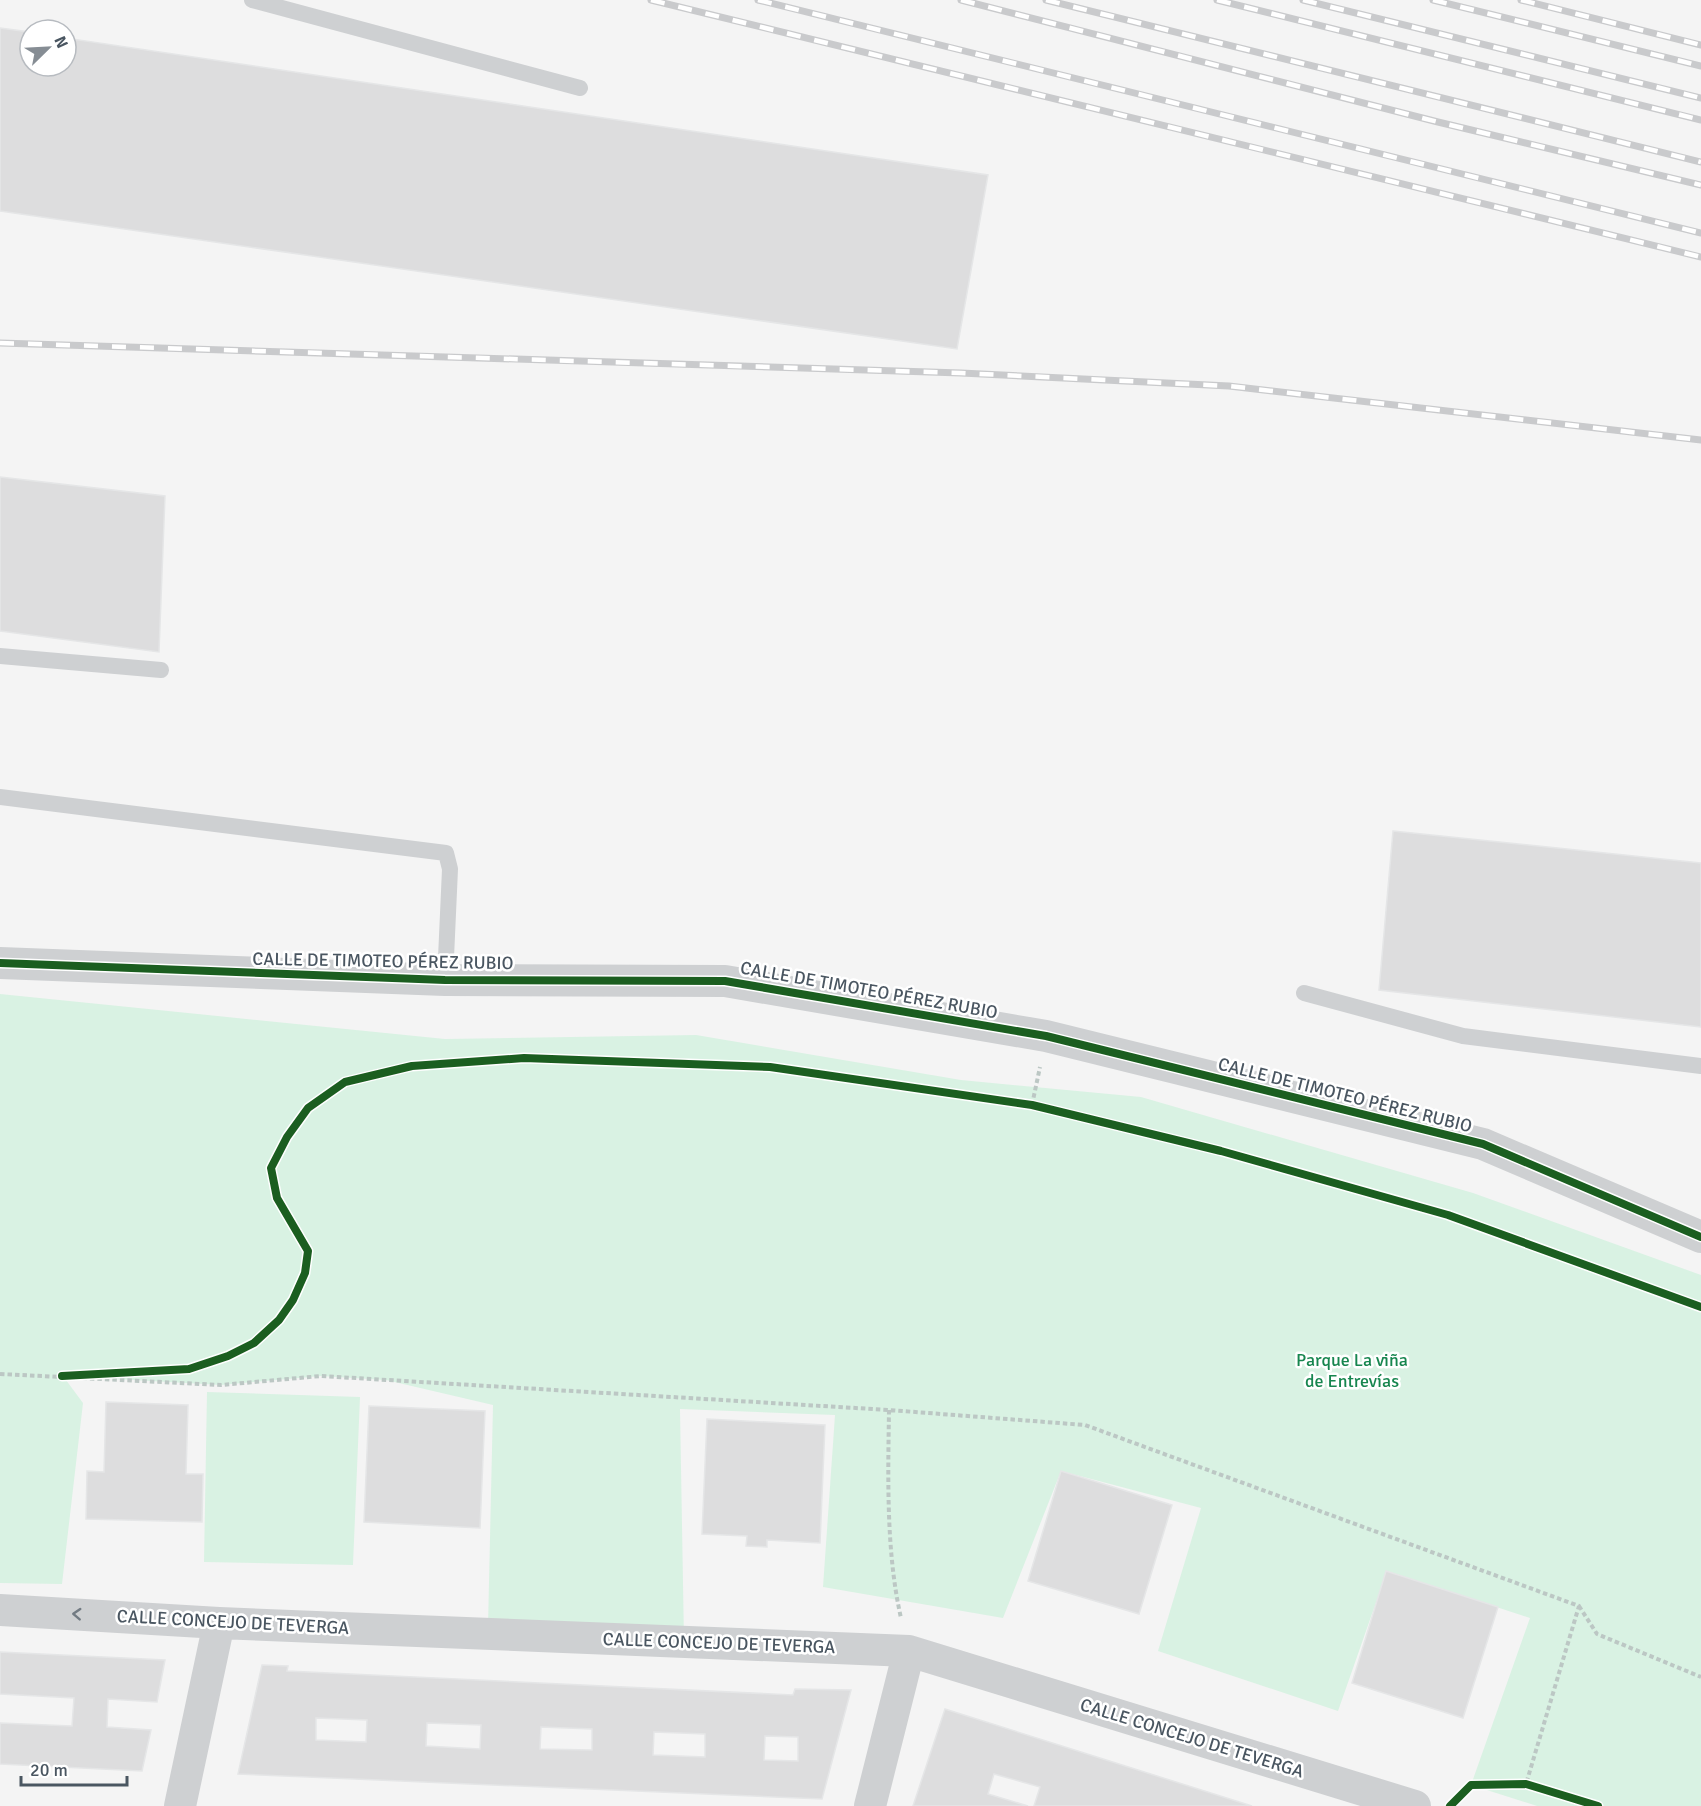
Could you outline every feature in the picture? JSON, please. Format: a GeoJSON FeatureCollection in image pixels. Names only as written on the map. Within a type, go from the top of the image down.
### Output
{"type":"FeatureCollection","features":[{"type":"Feature","properties":{"kind":"street","name":"CALLE DE TIMOTEO PÉREZ RUBIO"},"geometry":{"type":"LineString","coordinates":[[0,963],[445,980],[725,981],[1046,1036],[1483,1144],[1701,1237]]}},
{"type":"Feature","properties":{"kind":"street","name":"CALLE CONCEJO DE TEVERGA"},"geometry":{"type":"LineString","coordinates":[[0,1610],[219,1623],[909,1651],[1415,1806]]}},
{"type":"Feature","properties":{"kind":"street"},"geometry":{"type":"LineString","coordinates":[[180,1806],[219,1623]]}},
{"type":"Feature","properties":{"kind":"street"},"geometry":{"type":"LineString","coordinates":[[870,1806],[909,1651]]}},
{"type":"Feature","properties":{"kind":"lane"},"geometry":{"type":"LineString","coordinates":[[252,0],[580,88]]}},
{"type":"Feature","properties":{"kind":"lane"},"geometry":{"type":"LineString","coordinates":[[0,656],[161,670]]}},
{"type":"Feature","properties":{"kind":"lane"},"geometry":{"type":"LineString","coordinates":[[0,797],[446,853],[450,870],[445,980]]}},
{"type":"Feature","properties":{"kind":"lane"},"geometry":{"type":"LineString","coordinates":[[1304,993],[1463,1036],[1701,1066]]}},
{"type":"Feature","properties":{"kind":"path"},"geometry":{"type":"LineString","coordinates":[[1020,1103],[1043,1107]]}},
{"type":"Feature","properties":{"kind":"path"},"geometry":{"type":"LineString","coordinates":[[62,1376],[143,1371]]}},
{"type":"Feature","properties":{"kind":"path"},"geometry":{"type":"LineString","coordinates":[[0,1374],[221,1385],[321,1376],[889,1410],[1085,1425],[1579,1606],[1597,1634],[1701,1677]]}},
{"type":"Feature","properties":{"kind":"path"},"geometry":{"type":"LineString","coordinates":[[889,1410],[887,1491],[896,1597],[909,1651]]}},
{"type":"Feature","properties":{"kind":"path"},"geometry":{"type":"LineString","coordinates":[[1526,1785],[1579,1606]]}},
{"type":"Feature","properties":{"kind":"path"},"geometry":{"type":"LineString","coordinates":[[1515,1785],[1536,1788]]}},
{"type":"Feature","properties":{"kind":"green space","name":"Parque La viña de Entrevías"},"geometry":{"type":"Polygon","coordinates":[[[0,994],[445,1039],[696,1035],[961,1080],[1141,1097],[1473,1193],[1701,1275],[1701,1806],[1537,1806],[1471,1785],[1530,1618],[1387,1571],[1338,1711],[1158,1651],[1201,1508],[1061,1471],[1003,1618],[823,1587],[835,1415],[680,1409],[684,1641],[488,1627],[493,1405],[386,1380],[321,1376],[221,1385],[63,1376],[83,1403],[62,1584],[0,1583],[0,994]]]}},
{"type":"Feature","properties":{"kind":"green space"},"geometry":{"type":"Polygon","coordinates":[[[207,1392],[360,1397],[353,1565],[204,1562],[207,1392]]]}},
{"type":"Feature","properties":{"kind":"building"},"geometry":{"type":"Polygon","coordinates":[[[0,28],[18,30],[18,78],[78,78],[78,40],[988,175],[957,349],[0,211],[0,28]]]}},
{"type":"Feature","properties":{"kind":"building"},"geometry":{"type":"Polygon","coordinates":[[[0,477],[165,496],[159,652],[0,631],[0,477]]]}},
{"type":"Feature","properties":{"kind":"building"},"geometry":{"type":"Polygon","coordinates":[[[1393,831],[1701,863],[1701,1027],[1379,990],[1393,831]]]}},
{"type":"Feature","properties":{"kind":"building"},"geometry":{"type":"Polygon","coordinates":[[[106,1402],[188,1405],[186,1474],[203,1474],[202,1522],[86,1519],[87,1471],[104,1472],[106,1402]]]}},
{"type":"Feature","properties":{"kind":"building"},"geometry":{"type":"Polygon","coordinates":[[[369,1406],[485,1411],[480,1528],[364,1522],[369,1406]]]}},
{"type":"Feature","properties":{"kind":"building"},"geometry":{"type":"Polygon","coordinates":[[[707,1419],[825,1425],[820,1543],[767,1540],[767,1547],[746,1546],[747,1536],[702,1534],[707,1419]]]}},
{"type":"Feature","properties":{"kind":"building"},"geometry":{"type":"Polygon","coordinates":[[[1061,1471],[1172,1505],[1139,1614],[1028,1581],[1061,1471]]]}},
{"type":"Feature","properties":{"kind":"building"},"geometry":{"type":"Polygon","coordinates":[[[1386,1571],[1498,1607],[1463,1718],[1352,1683],[1386,1571]]]}},
{"type":"Feature","properties":{"kind":"building"},"geometry":{"type":"Polygon","coordinates":[[[0,1652],[165,1660],[157,1702],[108,1699],[107,1727],[151,1730],[142,1771],[0,1764],[0,1723],[72,1726],[74,1698],[0,1694],[0,1652]]]}},
{"type":"Feature","properties":{"kind":"building"},"geometry":{"type":"Polygon","coordinates":[[[262,1665],[288,1666],[287,1671],[793,1695],[795,1689],[851,1690],[822,1799],[238,1774],[262,1665]],[[316,1718],[316,1740],[366,1742],[367,1720],[316,1718]],[[427,1723],[426,1746],[480,1749],[481,1725],[427,1723]],[[541,1727],[540,1749],[592,1750],[592,1729],[541,1727]],[[654,1732],[653,1755],[705,1757],[705,1734],[654,1732]],[[765,1736],[764,1760],[798,1761],[798,1737],[765,1736]]]}},
{"type":"Feature","properties":{"kind":"building"},"geometry":{"type":"Polygon","coordinates":[[[945,1709],[1252,1806],[1034,1806],[1040,1787],[994,1774],[988,1794],[1028,1806],[913,1806],[945,1709]]]}},
{"type":"Feature","properties":{"kind":"railway"},"geometry":{"type":"LineString","coordinates":[[651,0],[1701,257]]}},
{"type":"Feature","properties":{"kind":"railway"},"geometry":{"type":"LineString","coordinates":[[758,0],[1701,233]]}},
{"type":"Feature","properties":{"kind":"railway"},"geometry":{"type":"LineString","coordinates":[[961,0],[1438,122],[1701,185]]}},
{"type":"Feature","properties":{"kind":"railway"},"geometry":{"type":"LineString","coordinates":[[1046,0],[1701,162]]}},
{"type":"Feature","properties":{"kind":"railway"},"geometry":{"type":"LineString","coordinates":[[1217,0],[1701,120]]}},
{"type":"Feature","properties":{"kind":"railway"},"geometry":{"type":"LineString","coordinates":[[1303,0],[1701,98]]}},
{"type":"Feature","properties":{"kind":"railway"},"geometry":{"type":"LineString","coordinates":[[1433,0],[1701,66]]}},
{"type":"Feature","properties":{"kind":"railway"},"geometry":{"type":"LineString","coordinates":[[1521,0],[1701,45]]}},
{"type":"Feature","properties":{"kind":"railway"},"geometry":{"type":"LineString","coordinates":[[0,343],[961,373],[1229,386],[1701,440]]}},
{"type":"Feature","properties":{"kind":"cycle path"},"geometry":{"type":"LineString","coordinates":[[0,963],[445,980],[725,981],[1046,1036],[1483,1144],[1701,1237]]}},
{"type":"Feature","properties":{"kind":"cycle path"},"geometry":{"type":"LineString","coordinates":[[62,1376],[189,1369],[228,1356],[254,1343],[279,1320],[293,1300],[305,1273],[308,1251],[277,1198],[271,1168],[287,1137],[308,1108],[345,1082],[412,1066],[524,1058],[770,1067],[1032,1105],[1221,1151],[1448,1215],[1701,1307]]}},
{"type":"Feature","properties":{"kind":"cycle path"},"geometry":{"type":"LineString","coordinates":[[1450,1806],[1471,1785],[1526,1784],[1598,1806]]}}]}
